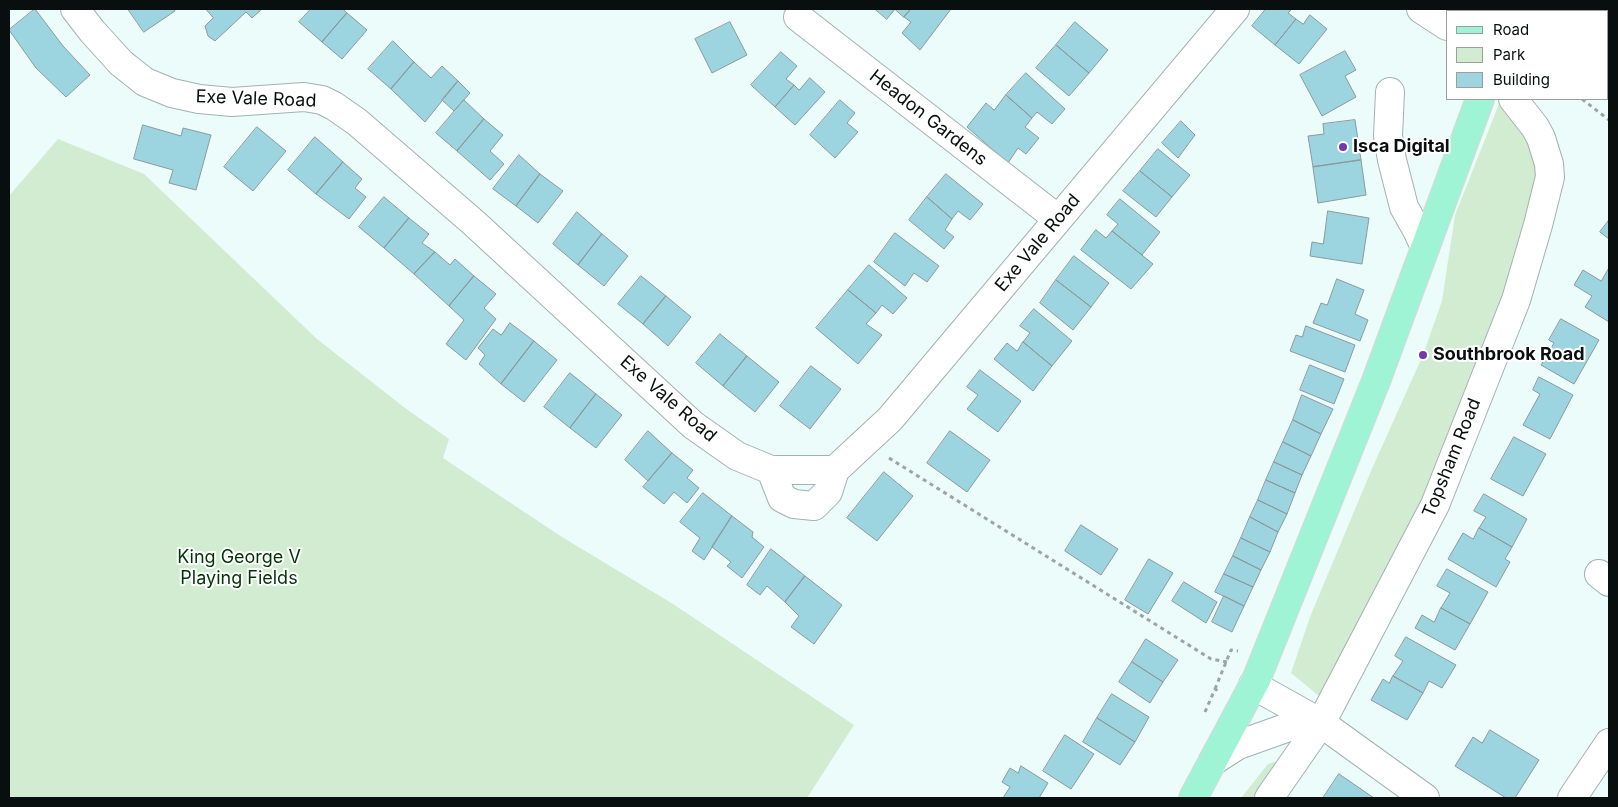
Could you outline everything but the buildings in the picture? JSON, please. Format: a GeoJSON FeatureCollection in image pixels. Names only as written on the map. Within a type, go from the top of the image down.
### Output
{"type":"FeatureCollection","features":[{"type":"Feature","properties":{"kind":"main road"},"geometry":{"type":"LineString","coordinates":[[1193,798],[1253,685],[1376,381],[1480,100]]}},
{"type":"Feature","properties":{"kind":"street","name":"Exe Vale Road"},"geometry":{"type":"LineString","coordinates":[[75,9],[92,32],[121,63],[145,82],[172,93],[199,99],[232,102],[304,97],[322,100],[334,106],[357,122],[474,222],[693,425],[737,456],[771,470],[834,470],[890,420],[1235,9]]}},
{"type":"Feature","properties":{"kind":"street"},"geometry":{"type":"LineString","coordinates":[[1421,9],[1446,25]]}},
{"type":"Feature","properties":{"kind":"street","name":"Headon Gardens"},"geometry":{"type":"LineString","coordinates":[[798,17],[1058,219]]}},
{"type":"Feature","properties":{"kind":"street"},"geometry":{"type":"LineString","coordinates":[[1390,92],[1388,136],[1392,160],[1404,208],[1425,248]]}},
{"type":"Feature","properties":{"kind":"street","name":"Topsham Road"},"geometry":{"type":"LineString","coordinates":[[1269,798],[1316,721],[1435,506],[1516,300],[1550,177],[1549,164],[1541,138],[1535,127],[1514,100]]}},
{"type":"Feature","properties":{"kind":"street"},"geometry":{"type":"LineString","coordinates":[[771,470],[782,498],[794,504],[814,506],[828,492],[834,470]]}},
{"type":"Feature","properties":{"kind":"street"},"geometry":{"type":"LineString","coordinates":[[1253,685],[1316,721],[1425,798]]}},
{"type":"Feature","properties":{"kind":"street"},"geometry":{"type":"LineString","coordinates":[[1213,761],[1238,745],[1316,721]]}},
{"type":"Feature","properties":{"kind":"street"},"geometry":{"type":"LineString","coordinates":[[1572,798],[1609,743]]}},
{"type":"Feature","properties":{"kind":"path"},"geometry":{"type":"LineString","coordinates":[[1583,100],[1609,120]]}},
{"type":"Feature","properties":{"kind":"path"},"geometry":{"type":"LineString","coordinates":[[865,443],[1211,659],[1227,662]]}},
{"type":"Feature","properties":{"kind":"green space"},"geometry":{"type":"Polygon","coordinates":[[[1502,100],[1543,164],[1514,270],[1422,520],[1332,702],[1319,696],[1291,673],[1310,617],[1371,471],[1423,355],[1442,301],[1455,215],[1502,100]]]}},
{"type":"Feature","properties":{"kind":"green space","name":"King George V Playing Fields"},"geometry":{"type":"Polygon","coordinates":[[[58,139],[144,174],[317,339],[405,408],[449,439],[443,458],[562,537],[673,604],[854,725],[807,798],[9,798],[9,196],[58,139]]]}},
{"type":"Feature","properties":{"kind":"green space"},"geometry":{"type":"Polygon","coordinates":[[[1287,758],[1259,798],[1241,798],[1268,764],[1287,758]]]}},
{"type":"Feature","properties":{"kind":"place","name":"Isca Digital"},"geometry":{"type":"Point","coordinates":[1343,147]}},
{"type":"Feature","properties":{"kind":"place","name":"Southbrook Road"},"geometry":{"type":"Point","coordinates":[1423,355]}}]}
